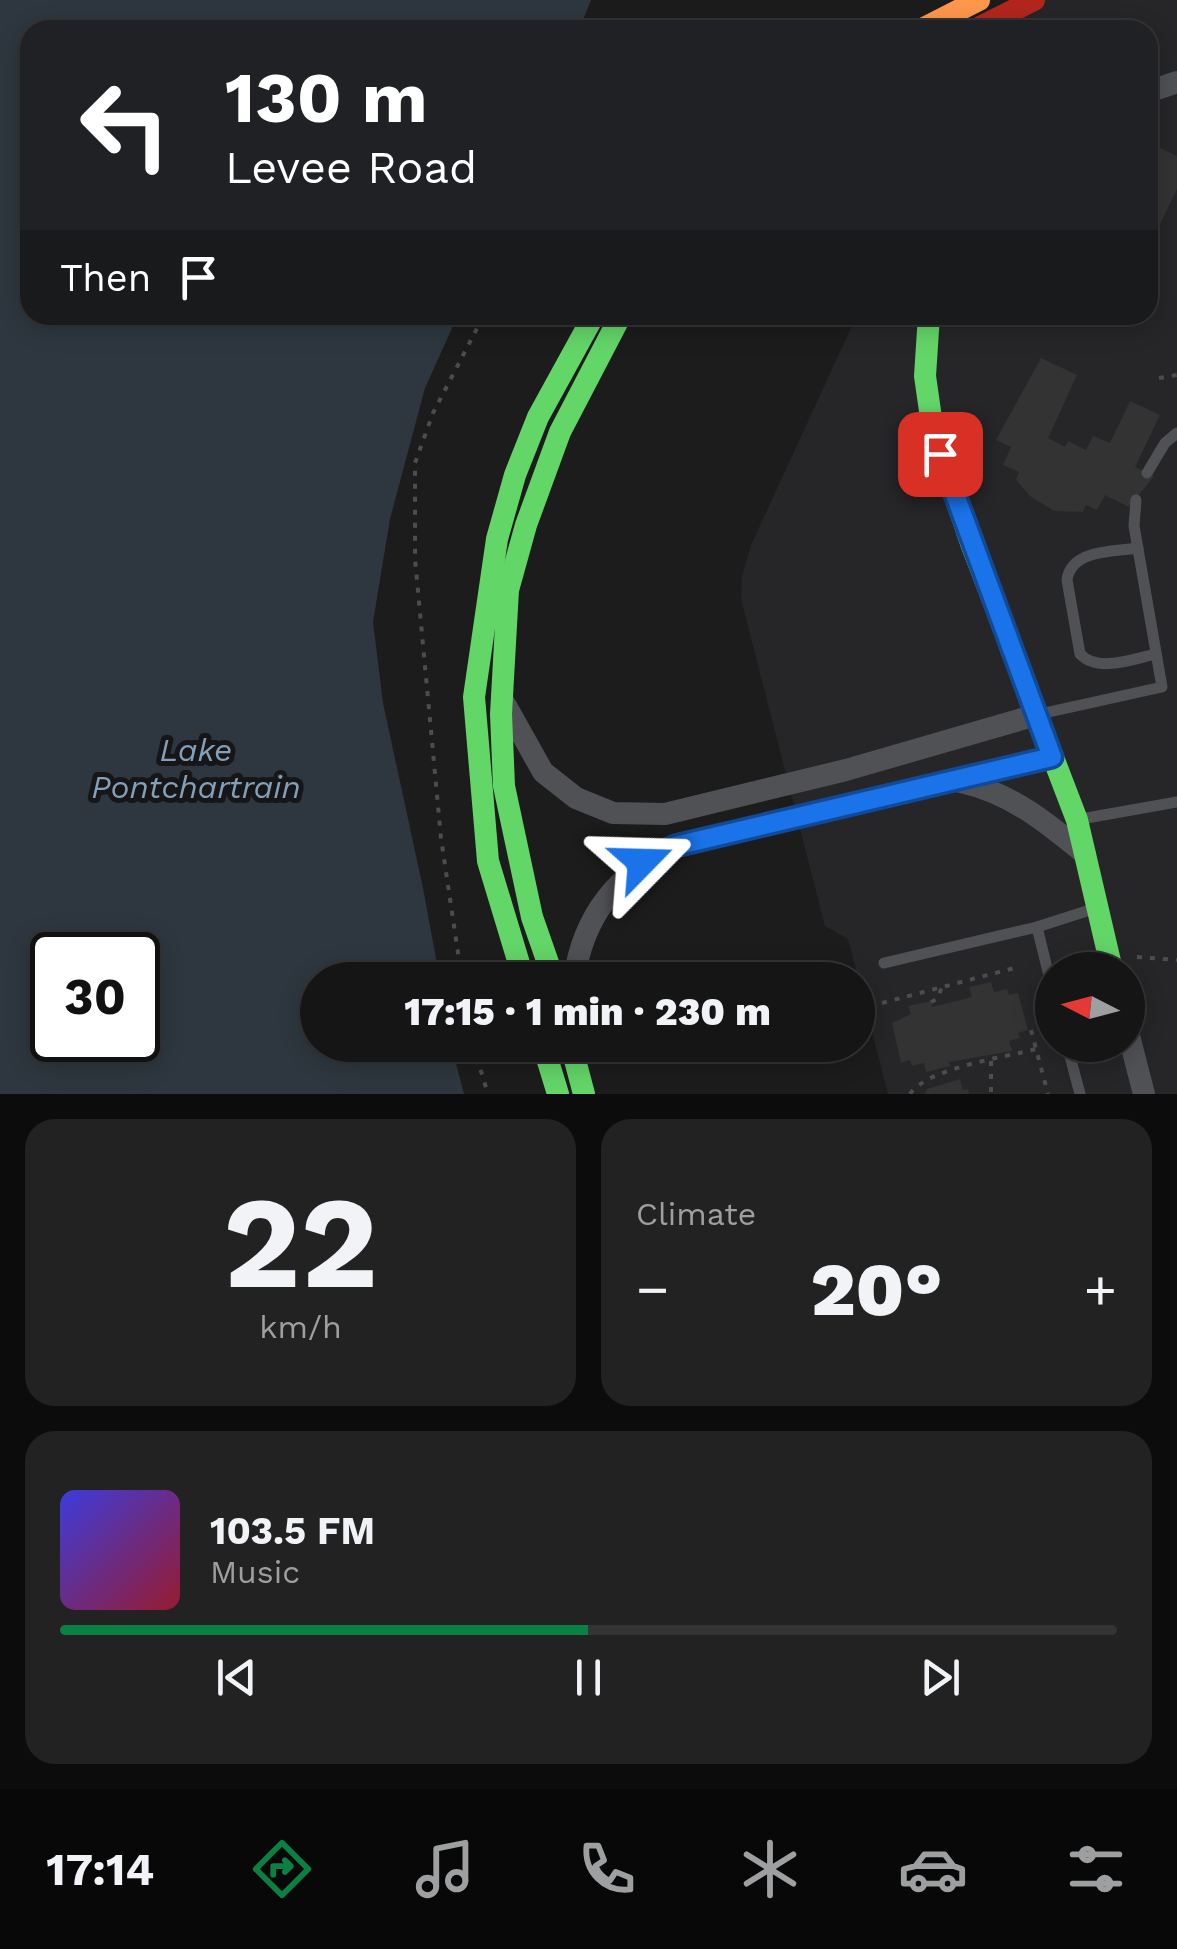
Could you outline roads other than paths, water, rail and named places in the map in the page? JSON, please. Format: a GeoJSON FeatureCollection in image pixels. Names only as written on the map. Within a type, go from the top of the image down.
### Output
{"type":"FeatureCollection","features":[{"type":"Feature","properties":{"kind":"street"},"geometry":{"type":"LineString","coordinates":[[940,20],[979,0]]}},
{"type":"Feature","properties":{"kind":"street"},"geometry":{"type":"LineString","coordinates":[[994,20],[1034,0]]}},
{"type":"Feature","properties":{"kind":"street"},"geometry":{"type":"LineString","coordinates":[[519,962],[488,861],[474,696],[480,636],[497,539],[516,475],[538,417],[589,325]]}},
{"type":"Feature","properties":{"kind":"street"},"geometry":{"type":"LineString","coordinates":[[548,962],[532,917],[504,786],[502,698],[508,590],[526,525],[560,432],[616,325]]}},
{"type":"Feature","properties":{"kind":"street"},"geometry":{"type":"LineString","coordinates":[[928,325],[924,376],[934,432],[965,526],[1077,820],[1098,909],[1100,952]]}},
{"type":"Feature","properties":{"kind":"street"},"geometry":{"type":"LineString","coordinates":[[502,698],[543,772],[576,798],[613,813],[665,814],[712,804],[846,770],[1036,714]]}},
{"type":"Feature","properties":{"kind":"street"},"geometry":{"type":"LineString","coordinates":[[579,962],[589,921],[642,862],[675,846],[1052,757]]}},
{"type":"Feature","properties":{"kind":"street"},"geometry":{"type":"LineString","coordinates":[[953,780],[1014,800],[1085,854]]}},
{"type":"Feature","properties":{"kind":"street"},"geometry":{"type":"LineString","coordinates":[[548,1062],[558,1094]]}},
{"type":"Feature","properties":{"kind":"street"},"geometry":{"type":"LineString","coordinates":[[576,1062],[584,1094]]}},
{"type":"Feature","properties":{"kind":"street"},"geometry":{"type":"LineString","coordinates":[[1136,1062],[1144,1094]]}},
{"type":"Feature","properties":{"kind":"lane"},"geometry":{"type":"LineString","coordinates":[[1147,473],[1165,442],[1177,433]]}},
{"type":"Feature","properties":{"kind":"lane"},"geometry":{"type":"LineString","coordinates":[[1036,714],[1162,687],[1134,526],[1136,500]]}},
{"type":"Feature","properties":{"kind":"lane"},"geometry":{"type":"LineString","coordinates":[[1138,548],[1078,559],[1068,571],[1067,580],[1084,659],[1107,664],[1156,654]]}},
{"type":"Feature","properties":{"kind":"lane"},"geometry":{"type":"LineString","coordinates":[[1077,820],[1177,802]]}},
{"type":"Feature","properties":{"kind":"lane"},"geometry":{"type":"LineString","coordinates":[[884,962],[1098,909]]}},
{"type":"Feature","properties":{"kind":"lane"},"geometry":{"type":"LineString","coordinates":[[1037,927],[1043,952]]}},
{"type":"Feature","properties":{"kind":"lane"},"geometry":{"type":"LineString","coordinates":[[1072,1062],[1080,1094]]}},
{"type":"Feature","properties":{"kind":"water","name":"Lake Pontchartrain"},"geometry":{"type":"Polygon","coordinates":[[[0,0],[591,0],[583,20],[20,20],[20,325],[453,325],[425,388],[390,519],[373,622],[383,703],[437,962],[300,962],[300,1062],[456,1062],[464,1094],[0,1094],[0,0]]]}}]}
